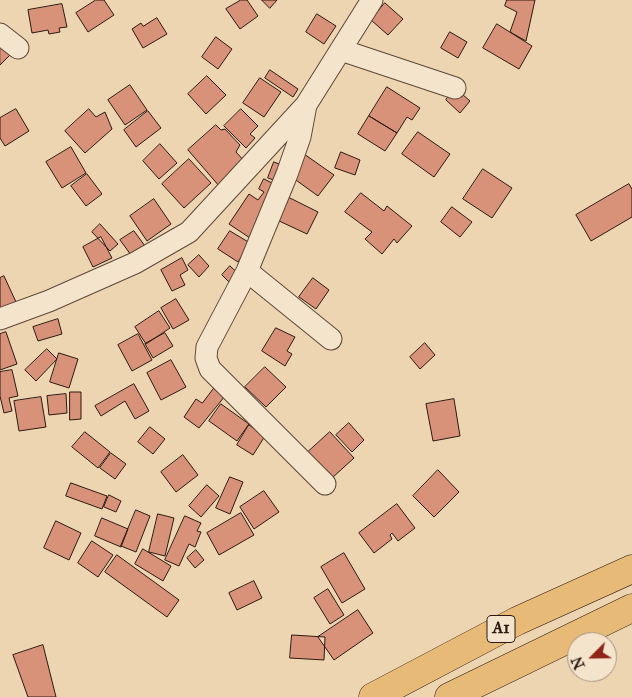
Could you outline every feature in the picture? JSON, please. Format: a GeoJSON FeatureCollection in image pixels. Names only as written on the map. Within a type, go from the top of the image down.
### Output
{"type":"FeatureCollection","features":[{"type":"Feature","properties":{"kind":"highway","name":"A1"},"geometry":{"type":"LineString","coordinates":[[373,697],[516,621],[632,569]]}},
{"type":"Feature","properties":{"kind":"highway","name":"A1"},"geometry":{"type":"LineString","coordinates":[[450,697],[632,608]]}},
{"type":"Feature","properties":{"kind":"street"},"geometry":{"type":"LineString","coordinates":[[0,319],[49,301],[135,263],[189,232],[306,105],[372,0]]}},
{"type":"Feature","properties":{"kind":"street"},"geometry":{"type":"LineString","coordinates":[[0,34],[18,48]]}},
{"type":"Feature","properties":{"kind":"street"},"geometry":{"type":"LineString","coordinates":[[341,50],[455,88]]}},
{"type":"Feature","properties":{"kind":"street"},"geometry":{"type":"LineString","coordinates":[[306,105],[300,137],[287,174],[247,270],[206,347],[206,358],[210,369],[325,484]]}},
{"type":"Feature","properties":{"kind":"street"},"geometry":{"type":"LineString","coordinates":[[247,270],[331,339]]}},
{"type":"Feature","properties":{"kind":"building"},"geometry":{"type":"Polygon","coordinates":[[[96,0],[104,0],[114,15],[88,32],[76,13],[96,0]]]}},
{"type":"Feature","properties":{"kind":"building"},"geometry":{"type":"Polygon","coordinates":[[[241,0],[247,0],[258,16],[240,29],[226,9],[241,0]]]}},
{"type":"Feature","properties":{"kind":"building"},"geometry":{"type":"Polygon","coordinates":[[[262,0],[277,0],[270,8],[262,0]]]}},
{"type":"Feature","properties":{"kind":"building"},"geometry":{"type":"Polygon","coordinates":[[[507,0],[535,0],[526,41],[510,32],[517,12],[505,6],[507,0]]]}},
{"type":"Feature","properties":{"kind":"building"},"geometry":{"type":"Polygon","coordinates":[[[385,3],[403,19],[388,35],[371,20],[385,3]]]}},
{"type":"Feature","properties":{"kind":"building"},"geometry":{"type":"Polygon","coordinates":[[[62,4],[67,27],[59,28],[60,32],[49,34],[48,30],[32,33],[28,10],[62,4]]]}},
{"type":"Feature","properties":{"kind":"building"},"geometry":{"type":"Polygon","coordinates":[[[317,14],[336,26],[324,44],[306,32],[317,14]]]}},
{"type":"Feature","properties":{"kind":"building"},"geometry":{"type":"Polygon","coordinates":[[[157,18],[167,34],[143,48],[132,29],[141,23],[143,26],[157,18]]]}},
{"type":"Feature","properties":{"kind":"building"},"geometry":{"type":"Polygon","coordinates":[[[497,24],[532,46],[519,69],[483,48],[497,24]]]}},
{"type":"Feature","properties":{"kind":"building"},"geometry":{"type":"Polygon","coordinates":[[[450,32],[467,42],[458,58],[441,48],[450,32]]]}},
{"type":"Feature","properties":{"kind":"building"},"geometry":{"type":"Polygon","coordinates":[[[216,37],[232,49],[218,69],[202,57],[216,37]]]}},
{"type":"Feature","properties":{"kind":"building"},"geometry":{"type":"Polygon","coordinates":[[[0,39],[13,52],[0,65],[0,39]]]}},
{"type":"Feature","properties":{"kind":"building"},"geometry":{"type":"Polygon","coordinates":[[[270,70],[298,89],[293,97],[265,78],[270,70]]]}},
{"type":"Feature","properties":{"kind":"building"},"geometry":{"type":"Polygon","coordinates":[[[207,76],[226,95],[206,114],[188,94],[207,76]]]}},
{"type":"Feature","properties":{"kind":"building"},"geometry":{"type":"Polygon","coordinates":[[[260,78],[281,92],[264,117],[243,103],[260,78]]]}},
{"type":"Feature","properties":{"kind":"building"},"geometry":{"type":"Polygon","coordinates":[[[130,85],[147,110],[125,125],[108,100],[130,85]]]}},
{"type":"Feature","properties":{"kind":"building"},"geometry":{"type":"Polygon","coordinates":[[[387,87],[420,108],[412,120],[407,117],[397,133],[369,116],[387,87]]]}},
{"type":"Feature","properties":{"kind":"building"},"geometry":{"type":"Polygon","coordinates":[[[455,88],[470,101],[460,113],[446,100],[455,88]]]}},
{"type":"Feature","properties":{"kind":"building"},"geometry":{"type":"Polygon","coordinates":[[[16,109],[29,131],[5,146],[0,138],[0,118],[16,109]]]}},
{"type":"Feature","properties":{"kind":"building"},"geometry":{"type":"Polygon","coordinates":[[[89,109],[96,117],[105,112],[112,129],[85,153],[65,131],[89,109]]]}},
{"type":"Feature","properties":{"kind":"building"},"geometry":{"type":"Polygon","coordinates":[[[241,109],[258,126],[250,134],[255,138],[246,148],[224,126],[241,109]]]}},
{"type":"Feature","properties":{"kind":"building"},"geometry":{"type":"Polygon","coordinates":[[[148,111],[161,128],[136,147],[124,130],[148,111]]]}},
{"type":"Feature","properties":{"kind":"building"},"geometry":{"type":"Polygon","coordinates":[[[369,116],[397,133],[385,151],[358,134],[369,116]]]}},
{"type":"Feature","properties":{"kind":"building"},"geometry":{"type":"Polygon","coordinates":[[[216,125],[221,130],[225,129],[240,145],[236,152],[246,163],[220,187],[188,150],[216,125]]]}},
{"type":"Feature","properties":{"kind":"building"},"geometry":{"type":"Polygon","coordinates":[[[418,132],[450,154],[434,177],[402,154],[418,132]]]}},
{"type":"Feature","properties":{"kind":"building"},"geometry":{"type":"Polygon","coordinates":[[[160,144],[177,163],[159,179],[143,161],[160,144]]]}},
{"type":"Feature","properties":{"kind":"building"},"geometry":{"type":"Polygon","coordinates":[[[71,147],[86,173],[62,188],[46,162],[71,147]]]}},
{"type":"Feature","properties":{"kind":"building"},"geometry":{"type":"Polygon","coordinates":[[[341,152],[360,160],[355,175],[335,168],[341,152]]]}},
{"type":"Feature","properties":{"kind":"building"},"geometry":{"type":"Polygon","coordinates":[[[304,154],[334,175],[318,196],[289,175],[304,154]]]}},
{"type":"Feature","properties":{"kind":"building"},"geometry":{"type":"Polygon","coordinates":[[[189,159],[211,183],[184,208],[162,184],[189,159]]]}},
{"type":"Feature","properties":{"kind":"building"},"geometry":{"type":"Polygon","coordinates":[[[274,162],[284,166],[279,182],[268,178],[274,162]]]}},
{"type":"Feature","properties":{"kind":"building"},"geometry":{"type":"Polygon","coordinates":[[[483,169],[512,188],[492,218],[463,199],[483,169]]]}},
{"type":"Feature","properties":{"kind":"building"},"geometry":{"type":"Polygon","coordinates":[[[87,174],[102,194],[86,206],[71,186],[87,174]]]}},
{"type":"Feature","properties":{"kind":"building"},"geometry":{"type":"Polygon","coordinates":[[[264,179],[280,187],[250,238],[229,224],[249,194],[258,200],[264,192],[259,189],[264,179]]]}},
{"type":"Feature","properties":{"kind":"building"},"geometry":{"type":"Polygon","coordinates":[[[629,184],[632,189],[632,217],[591,241],[576,215],[629,184]]]}},
{"type":"Feature","properties":{"kind":"building"},"geometry":{"type":"Polygon","coordinates":[[[361,193],[384,211],[387,206],[412,226],[397,243],[394,239],[382,254],[365,239],[372,232],[345,212],[361,193]]]}},
{"type":"Feature","properties":{"kind":"building"},"geometry":{"type":"Polygon","coordinates":[[[288,197],[318,212],[307,234],[277,220],[288,197]]]}},
{"type":"Feature","properties":{"kind":"building"},"geometry":{"type":"Polygon","coordinates":[[[154,199],[171,224],[147,241],[130,216],[154,199]]]}},
{"type":"Feature","properties":{"kind":"building"},"geometry":{"type":"Polygon","coordinates":[[[452,207],[472,222],[460,237],[441,222],[452,207]]]}},
{"type":"Feature","properties":{"kind":"building"},"geometry":{"type":"Polygon","coordinates":[[[100,224],[118,244],[110,251],[92,232],[100,224]]]}},
{"type":"Feature","properties":{"kind":"building"},"geometry":{"type":"Polygon","coordinates":[[[134,231],[145,246],[131,255],[120,240],[134,231]]]}},
{"type":"Feature","properties":{"kind":"building"},"geometry":{"type":"Polygon","coordinates":[[[230,231],[250,243],[238,262],[218,249],[230,231]]]}},
{"type":"Feature","properties":{"kind":"building"},"geometry":{"type":"Polygon","coordinates":[[[101,237],[112,258],[93,267],[83,247],[101,237]]]}},
{"type":"Feature","properties":{"kind":"building"},"geometry":{"type":"Polygon","coordinates":[[[199,255],[209,266],[199,277],[188,265],[199,255]]]}},
{"type":"Feature","properties":{"kind":"building"},"geometry":{"type":"Polygon","coordinates":[[[182,258],[188,270],[180,275],[185,285],[172,291],[161,270],[182,258]]]}},
{"type":"Feature","properties":{"kind":"building"},"geometry":{"type":"Polygon","coordinates":[[[230,266],[242,277],[233,286],[222,275],[230,266]]]}},
{"type":"Feature","properties":{"kind":"building"},"geometry":{"type":"Polygon","coordinates":[[[4,276],[16,302],[0,309],[0,278],[4,276]]]}},
{"type":"Feature","properties":{"kind":"building"},"geometry":{"type":"Polygon","coordinates":[[[313,278],[329,290],[316,309],[299,297],[313,278]]]}},
{"type":"Feature","properties":{"kind":"building"},"geometry":{"type":"Polygon","coordinates":[[[176,299],[189,320],[173,329],[161,308],[176,299]]]}},
{"type":"Feature","properties":{"kind":"building"},"geometry":{"type":"Polygon","coordinates":[[[159,311],[170,328],[146,344],[135,327],[159,311]]]}},
{"type":"Feature","properties":{"kind":"building"},"geometry":{"type":"Polygon","coordinates":[[[58,319],[62,334],[38,341],[33,327],[58,319]]]}},
{"type":"Feature","properties":{"kind":"building"},"geometry":{"type":"Polygon","coordinates":[[[276,328],[295,337],[287,351],[292,354],[285,366],[262,351],[276,328]]]}},
{"type":"Feature","properties":{"kind":"building"},"geometry":{"type":"Polygon","coordinates":[[[6,332],[17,364],[0,370],[0,334],[6,332]]]}},
{"type":"Feature","properties":{"kind":"building"},"geometry":{"type":"Polygon","coordinates":[[[165,333],[173,346],[153,358],[145,344],[165,333]]]}},
{"type":"Feature","properties":{"kind":"building"},"geometry":{"type":"Polygon","coordinates":[[[138,334],[152,360],[132,371],[118,345],[138,334]]]}},
{"type":"Feature","properties":{"kind":"building"},"geometry":{"type":"Polygon","coordinates":[[[425,343],[435,355],[420,369],[410,357],[425,343]]]}},
{"type":"Feature","properties":{"kind":"building"},"geometry":{"type":"Polygon","coordinates":[[[47,349],[57,359],[36,381],[25,370],[47,349]]]}},
{"type":"Feature","properties":{"kind":"building"},"geometry":{"type":"Polygon","coordinates":[[[59,353],[78,359],[69,388],[50,382],[59,353]]]}},
{"type":"Feature","properties":{"kind":"building"},"geometry":{"type":"Polygon","coordinates":[[[171,360],[186,387],[161,400],[147,373],[171,360]]]}},
{"type":"Feature","properties":{"kind":"building"},"geometry":{"type":"Polygon","coordinates":[[[265,367],[286,387],[266,407],[245,387],[265,367]]]}},
{"type":"Feature","properties":{"kind":"building"},"geometry":{"type":"Polygon","coordinates":[[[12,370],[18,396],[9,398],[12,411],[4,413],[0,396],[0,372],[12,370]]]}},
{"type":"Feature","properties":{"kind":"building"},"geometry":{"type":"Polygon","coordinates":[[[134,384],[149,411],[135,419],[125,401],[101,416],[95,406],[134,384]]]}},
{"type":"Feature","properties":{"kind":"building"},"geometry":{"type":"Polygon","coordinates":[[[215,387],[225,396],[199,428],[184,417],[196,399],[202,403],[215,387]]]}},
{"type":"Feature","properties":{"kind":"building"},"geometry":{"type":"Polygon","coordinates":[[[70,392],[81,392],[81,419],[70,420],[70,392]]]}},
{"type":"Feature","properties":{"kind":"building"},"geometry":{"type":"Polygon","coordinates":[[[66,394],[67,413],[49,415],[47,396],[66,394]]]}},
{"type":"Feature","properties":{"kind":"building"},"geometry":{"type":"Polygon","coordinates":[[[41,397],[46,427],[19,431],[14,401],[41,397]]]}},
{"type":"Feature","properties":{"kind":"building"},"geometry":{"type":"Polygon","coordinates":[[[454,399],[460,436],[433,441],[426,404],[454,399]]]}},
{"type":"Feature","properties":{"kind":"building"},"geometry":{"type":"Polygon","coordinates":[[[221,404],[249,424],[237,441],[209,421],[221,404]]]}},
{"type":"Feature","properties":{"kind":"building"},"geometry":{"type":"Polygon","coordinates":[[[349,423],[364,440],[352,452],[336,435],[349,423]]]}},
{"type":"Feature","properties":{"kind":"building"},"geometry":{"type":"Polygon","coordinates":[[[249,425],[265,436],[253,455],[237,445],[249,425]]]}},
{"type":"Feature","properties":{"kind":"building"},"geometry":{"type":"Polygon","coordinates":[[[150,427],[165,439],[153,454],[138,442],[150,427]]]}},
{"type":"Feature","properties":{"kind":"building"},"geometry":{"type":"Polygon","coordinates":[[[85,432],[110,452],[98,468],[72,447],[85,432]]]}},
{"type":"Feature","properties":{"kind":"building"},"geometry":{"type":"Polygon","coordinates":[[[330,432],[354,458],[332,478],[308,452],[330,432]]]}},
{"type":"Feature","properties":{"kind":"building"},"geometry":{"type":"Polygon","coordinates":[[[111,453],[126,464],[115,479],[100,468],[111,453]]]}},
{"type":"Feature","properties":{"kind":"building"},"geometry":{"type":"Polygon","coordinates":[[[183,455],[198,475],[176,492],[161,472],[183,455]]]}},
{"type":"Feature","properties":{"kind":"building"},"geometry":{"type":"Polygon","coordinates":[[[438,470],[459,492],[434,517],[413,496],[438,470]]]}},
{"type":"Feature","properties":{"kind":"building"},"geometry":{"type":"Polygon","coordinates":[[[230,477],[243,482],[230,514],[216,508],[230,477]]]}},
{"type":"Feature","properties":{"kind":"building"},"geometry":{"type":"Polygon","coordinates":[[[71,483],[107,496],[102,509],[66,496],[71,483]]]}},
{"type":"Feature","properties":{"kind":"building"},"geometry":{"type":"Polygon","coordinates":[[[207,485],[219,496],[201,517],[189,506],[207,485]]]}},
{"type":"Feature","properties":{"kind":"building"},"geometry":{"type":"Polygon","coordinates":[[[264,491],[279,512],[254,529],[240,507],[264,491]]]}},
{"type":"Feature","properties":{"kind":"building"},"geometry":{"type":"Polygon","coordinates":[[[109,495],[121,501],[116,512],[104,507],[109,495]]]}},
{"type":"Feature","properties":{"kind":"building"},"geometry":{"type":"Polygon","coordinates":[[[397,504],[415,528],[398,541],[392,533],[390,535],[392,539],[374,553],[359,533],[397,504]]]}},
{"type":"Feature","properties":{"kind":"building"},"geometry":{"type":"Polygon","coordinates":[[[136,510],[150,516],[136,552],[121,546],[136,510]]]}},
{"type":"Feature","properties":{"kind":"building"},"geometry":{"type":"Polygon","coordinates":[[[241,513],[254,535],[219,555],[207,533],[241,513]]]}},
{"type":"Feature","properties":{"kind":"building"},"geometry":{"type":"Polygon","coordinates":[[[158,514],[174,518],[165,556],[149,552],[158,514]]]}},
{"type":"Feature","properties":{"kind":"building"},"geometry":{"type":"Polygon","coordinates":[[[185,516],[201,523],[197,531],[201,532],[195,547],[189,544],[179,566],[165,560],[185,516]]]}},
{"type":"Feature","properties":{"kind":"building"},"geometry":{"type":"Polygon","coordinates":[[[102,518],[128,529],[121,547],[95,536],[102,518]]]}},
{"type":"Feature","properties":{"kind":"building"},"geometry":{"type":"Polygon","coordinates":[[[56,521],[81,533],[69,560],[44,548],[56,521]]]}},
{"type":"Feature","properties":{"kind":"building"},"geometry":{"type":"Polygon","coordinates":[[[92,541],[113,555],[98,577],[78,563],[92,541]]]}},
{"type":"Feature","properties":{"kind":"building"},"geometry":{"type":"Polygon","coordinates":[[[143,549],[171,566],[163,581],[135,564],[143,549]]]}},
{"type":"Feature","properties":{"kind":"building"},"geometry":{"type":"Polygon","coordinates":[[[196,550],[204,560],[195,568],[187,558],[196,550]]]}},
{"type":"Feature","properties":{"kind":"building"},"geometry":{"type":"Polygon","coordinates":[[[344,553],[365,589],[342,603],[321,567],[344,553]]]}},
{"type":"Feature","properties":{"kind":"building"},"geometry":{"type":"Polygon","coordinates":[[[117,555],[179,600],[167,617],[105,572],[117,555]]]}},
{"type":"Feature","properties":{"kind":"building"},"geometry":{"type":"Polygon","coordinates":[[[254,581],[262,598],[237,610],[229,593],[254,581]]]}},
{"type":"Feature","properties":{"kind":"building"},"geometry":{"type":"Polygon","coordinates":[[[328,589],[344,615],[330,624],[314,598],[328,589]]]}},
{"type":"Feature","properties":{"kind":"building"},"geometry":{"type":"Polygon","coordinates":[[[358,610],[373,633],[334,660],[318,637],[358,610]]]}},
{"type":"Feature","properties":{"kind":"building"},"geometry":{"type":"Polygon","coordinates":[[[292,635],[325,637],[324,660],[290,658],[292,635]]]}},
{"type":"Feature","properties":{"kind":"building"},"geometry":{"type":"Polygon","coordinates":[[[43,645],[56,697],[28,697],[13,655],[43,645]]]}}]}
